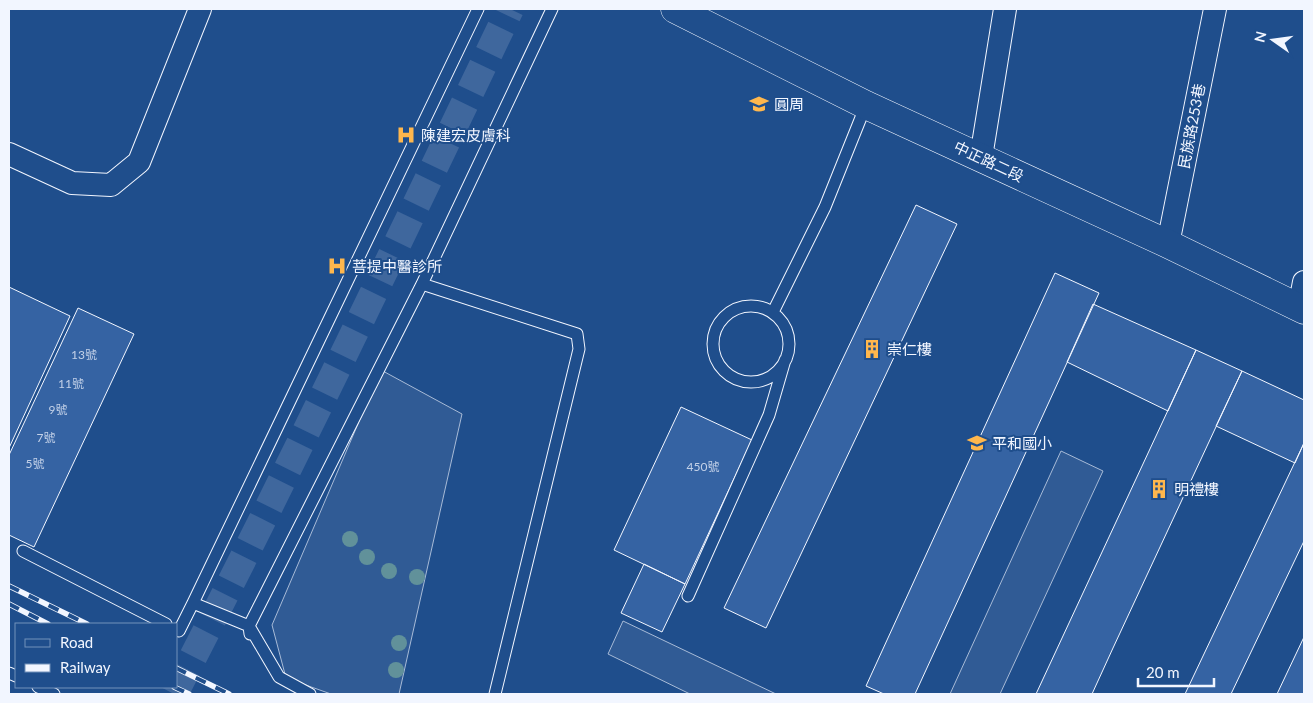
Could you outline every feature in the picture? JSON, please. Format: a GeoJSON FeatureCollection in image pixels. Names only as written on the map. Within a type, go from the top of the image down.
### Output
{"type":"FeatureCollection","features":[{"type":"Feature","properties":{"kind":"street"},"geometry":{"type":"LineString","coordinates":[[9,154],[72,183],[111,185],[138,162],[164,102],[200,9]]}},
{"type":"Feature","properties":{"kind":"street","name":"中正路二段"},"geometry":{"type":"LineString","coordinates":[[675,9],[866,106],[1168,244],[1302,309]]}},
{"type":"Feature","properties":{"kind":"street"},"geometry":{"type":"LineString","coordinates":[[981,157],[1005,9]]}},
{"type":"Feature","properties":{"kind":"street","name":"民族路253巷"},"geometry":{"type":"LineString","coordinates":[[1168,244],[1215,9]]}},
{"type":"Feature","properties":{"kind":"street"},"geometry":{"type":"LineString","coordinates":[[1302,309],[1304,282]]}},
{"type":"Feature","properties":{"kind":"lane"},"geometry":{"type":"LineString","coordinates":[[178,630],[193,603],[478,9]]}},
{"type":"Feature","properties":{"kind":"lane"},"geometry":{"type":"LineString","coordinates":[[250,640],[249,626],[422,284],[552,9]]}},
{"type":"Feature","properties":{"kind":"lane"},"geometry":{"type":"LineString","coordinates":[[773,312],[825,207],[866,106]]}},
{"type":"Feature","properties":{"kind":"lane"},"geometry":{"type":"LineString","coordinates":[[422,284],[577,334],[579,350],[495,694]]}},
{"type":"Feature","properties":{"kind":"lane"},"geometry":{"type":"LineString","coordinates":[[688,596],[769,414],[788,350],[788,334],[781,320],[773,312],[763,307],[740,306],[720,320],[712,342],[718,364],[726,373],[736,379],[747,382],[759,381],[770,377],[779,370],[785,360]]}},
{"type":"Feature","properties":{"kind":"lane"},"geometry":{"type":"LineString","coordinates":[[23,551],[164,623]]}},
{"type":"Feature","properties":{"kind":"lane"},"geometry":{"type":"LineString","coordinates":[[193,603],[249,626],[279,677],[310,694]]}},
{"type":"Feature","properties":{"kind":"lane"},"geometry":{"type":"LineString","coordinates":[[40,688],[54,694]]}},
{"type":"Feature","properties":{"kind":"shaded area"},"geometry":{"type":"Polygon","coordinates":[[[381,370],[462,414],[399,694],[331,694],[286,678],[272,625],[381,370]]]}},
{"type":"Feature","properties":{"kind":"shaded area"},"geometry":{"type":"Polygon","coordinates":[[[1061,451],[1103,471],[1000,694],[950,694],[1061,451]]]}},
{"type":"Feature","properties":{"kind":"shaded area"},"geometry":{"type":"Polygon","coordinates":[[[623,621],[776,694],[690,694],[608,654],[623,621]]]}},
{"type":"Feature","properties":{"kind":"building","name":"崇仁樓"},"geometry":{"type":"Polygon","coordinates":[[[916,205],[957,224],[766,628],[724,608],[916,205]]]}},
{"type":"Feature","properties":{"kind":"building"},"geometry":{"type":"Polygon","coordinates":[[[1055,273],[1099,293],[915,694],[884,694],[866,686],[1055,273]]]}},
{"type":"Feature","properties":{"kind":"building"},"geometry":{"type":"Polygon","coordinates":[[[9,287],[70,316],[9,448],[9,287]]]}},
{"type":"Feature","properties":{"kind":"building"},"geometry":{"type":"Polygon","coordinates":[[[1093,304],[1196,350],[1168,411],[1067,362],[1093,304]]]}},
{"type":"Feature","properties":{"kind":"building"},"geometry":{"type":"Polygon","coordinates":[[[78,308],[134,334],[34,547],[9,535],[9,455],[78,308]]]}},
{"type":"Feature","properties":{"kind":"building","name":"明禮樓"},"geometry":{"type":"Polygon","coordinates":[[[1196,350],[1242,371],[1092,694],[1036,694],[1196,350]]]}},
{"type":"Feature","properties":{"kind":"building"},"geometry":{"type":"Polygon","coordinates":[[[1242,371],[1304,400],[1304,443],[1295,463],[1216,426],[1242,371]]]}},
{"type":"Feature","properties":{"kind":"building"},"geometry":{"type":"Polygon","coordinates":[[[681,407],[752,440],[685,584],[614,550],[681,407]]]}},
{"type":"Feature","properties":{"kind":"building"},"geometry":{"type":"Polygon","coordinates":[[[1304,443],[1304,541],[1231,694],[1185,694],[1304,443]]]}},
{"type":"Feature","properties":{"kind":"building"},"geometry":{"type":"Polygon","coordinates":[[[644,564],[685,584],[662,632],[621,613],[644,564]]]}},
{"type":"Feature","properties":{"kind":"building"},"geometry":{"type":"Polygon","coordinates":[[[1304,637],[1304,694],[1277,694],[1304,637]]]}},
{"type":"Feature","properties":{"kind":"tunnel"},"geometry":{"type":"LineString","coordinates":[[178,686],[303,438],[510,9]]}},
{"type":"Feature","properties":{"kind":"tunnel"},"geometry":{"type":"LineString","coordinates":[[174,694],[177,688]]}},
{"type":"Feature","properties":{"kind":"railway"},"geometry":{"type":"LineString","coordinates":[[9,586],[85,623]]}},
{"type":"Feature","properties":{"kind":"railway"},"geometry":{"type":"LineString","coordinates":[[9,604],[46,623]]}},
{"type":"Feature","properties":{"kind":"railway"},"geometry":{"type":"LineString","coordinates":[[178,669],[229,694]]}},
{"type":"Feature","properties":{"kind":"railway"},"geometry":{"type":"LineString","coordinates":[[176,688],[189,694]]}},
{"type":"Feature","properties":{"kind":"place","name":"圓周"},"geometry":{"type":"Point","coordinates":[759,104]}},
{"type":"Feature","properties":{"kind":"place","name":"陳建宏皮膚科"},"geometry":{"type":"Point","coordinates":[406,135]}},
{"type":"Feature","properties":{"kind":"place","name":"菩提中醫診所"},"geometry":{"type":"Point","coordinates":[337,266]}},
{"type":"Feature","properties":{"kind":"place","name":"崇仁樓"},"geometry":{"type":"Point","coordinates":[872,349]}},
{"type":"Feature","properties":{"kind":"place","name":"平和國小"},"geometry":{"type":"Point","coordinates":[977,443]}},
{"type":"Feature","properties":{"kind":"place","name":"明禮樓"},"geometry":{"type":"Point","coordinates":[1159,489]}}]}
